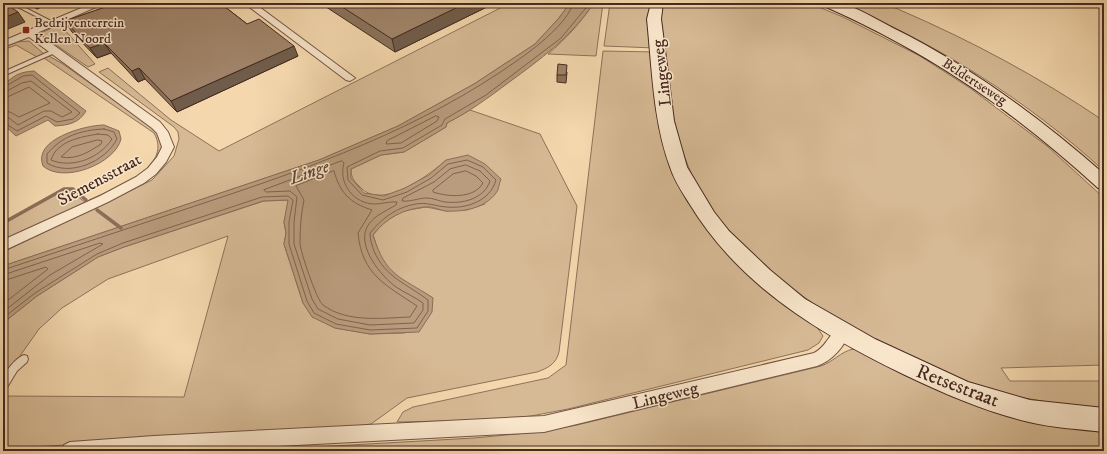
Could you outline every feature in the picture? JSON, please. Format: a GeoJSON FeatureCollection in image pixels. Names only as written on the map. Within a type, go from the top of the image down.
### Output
{"type":"FeatureCollection","features":[{"type":"Feature","properties":{"kind":"street"},"geometry":{"type":"LineString","coordinates":[[3,44],[101,3]]}},
{"type":"Feature","properties":{"kind":"street"},"geometry":{"type":"LineString","coordinates":[[248,3],[350,78]]}},
{"type":"Feature","properties":{"kind":"street","name":"Lingeweg"},"geometry":{"type":"LineString","coordinates":[[70,451],[162,444],[544,424],[817,359],[827,354],[843,332],[798,305],[763,276],[722,236],[707,217],[685,182],[678,167],[666,121],[654,19],[656,3]]}},
{"type":"Feature","properties":{"kind":"street","name":"Beldertseweg"},"geometry":{"type":"LineString","coordinates":[[829,3],[877,24],[922,48],[1000,96],[1047,132],[1104,184]]}},
{"type":"Feature","properties":{"kind":"street","name":"Siemensstraat"},"geometry":{"type":"LineString","coordinates":[[3,246],[104,199],[140,180],[152,171],[162,159],[168,147],[162,132],[156,125],[30,33]]}},
{"type":"Feature","properties":{"kind":"street","name":"Retsestraat"},"geometry":{"type":"LineString","coordinates":[[843,332],[868,346],[965,392],[1030,411],[1104,420]]}},
{"type":"Feature","properties":{"kind":"lane"},"geometry":{"type":"LineString","coordinates":[[12,3],[53,23]]}},
{"type":"Feature","properties":{"kind":"lane"},"geometry":{"type":"LineString","coordinates":[[3,74],[55,51]]}},
{"type":"Feature","properties":{"kind":"lane"},"geometry":{"type":"LineString","coordinates":[[3,386],[14,368],[24,359]]}},
{"type":"Feature","properties":{"kind":"shaded area"},"geometry":{"type":"Polygon","coordinates":[[[510,3],[570,3],[559,18],[535,44],[474,84],[398,126],[319,160],[3,266],[3,252],[152,180],[174,156],[179,139],[178,132],[174,127],[99,72],[108,68],[171,120],[219,151],[510,3]]]}},
{"type":"Feature","properties":{"kind":"shaded area"},"geometry":{"type":"Polygon","coordinates":[[[594,3],[603,3],[596,56],[548,54],[573,30],[594,3]]]}},
{"type":"Feature","properties":{"kind":"shaded area"},"geometry":{"type":"Polygon","coordinates":[[[610,3],[653,3],[655,48],[604,46],[610,3]]]}},
{"type":"Feature","properties":{"kind":"shaded area"},"geometry":{"type":"Polygon","coordinates":[[[662,3],[809,3],[843,17],[920,56],[970,88],[1047,146],[1104,198],[1104,365],[1001,368],[1010,381],[1104,381],[1104,411],[1001,393],[960,380],[916,362],[871,339],[826,312],[784,282],[746,248],[715,213],[693,177],[685,159],[674,121],[667,81],[660,21],[662,3]]]}},
{"type":"Feature","properties":{"kind":"shaded area"},"geometry":{"type":"Polygon","coordinates":[[[841,3],[884,3],[979,47],[1055,89],[1104,121],[1104,171],[1075,145],[1044,121],[1012,97],[980,76],[946,55],[912,37],[841,3]]]}},
{"type":"Feature","properties":{"kind":"shaded area"},"geometry":{"type":"Polygon","coordinates":[[[62,23],[65,27],[63,28],[95,64],[88,67],[43,36],[41,33],[62,23]]]}},
{"type":"Feature","properties":{"kind":"shaded area"},"geometry":{"type":"Polygon","coordinates":[[[29,41],[44,54],[37,57],[16,45],[3,50],[3,47],[14,42],[29,41]]]}},
{"type":"Feature","properties":{"kind":"shaded area"},"geometry":{"type":"Polygon","coordinates":[[[603,51],[656,52],[688,193],[814,323],[823,336],[819,343],[808,350],[568,409],[531,416],[493,420],[397,422],[403,412],[413,407],[548,378],[566,365],[603,51]]]}},
{"type":"Feature","properties":{"kind":"shaded area"},"geometry":{"type":"Polygon","coordinates":[[[49,56],[63,64],[157,131],[161,140],[163,151],[157,164],[117,192],[96,200],[89,200],[138,176],[149,167],[156,157],[158,145],[154,133],[44,58],[49,56]]]}},
{"type":"Feature","properties":{"kind":"shaded area"},"geometry":{"type":"Polygon","coordinates":[[[470,110],[540,134],[577,206],[559,352],[554,363],[537,372],[407,398],[371,424],[3,449],[3,396],[184,397],[228,236],[108,279],[62,308],[39,329],[3,380],[3,323],[37,296],[98,257],[264,201],[289,200],[284,222],[286,233],[284,244],[303,303],[312,316],[335,328],[370,334],[405,333],[433,298],[398,277],[386,266],[381,259],[373,235],[382,223],[403,211],[426,207],[446,211],[467,210],[485,204],[446,160],[416,182],[392,193],[380,195],[369,193],[360,187],[353,179],[351,169],[381,155],[404,152],[446,127],[447,123],[470,110]]]}},
{"type":"Feature","properties":{"kind":"shaded area"},"geometry":{"type":"Polygon","coordinates":[[[67,188],[86,203],[3,241],[3,224],[67,188]]]}},
{"type":"Feature","properties":{"kind":"shaded area"},"geometry":{"type":"Polygon","coordinates":[[[853,349],[1104,429],[1104,451],[244,451],[474,438],[538,432],[577,425],[821,366],[844,352],[853,349]]]}},
{"type":"Feature","properties":{"kind":"water","name":"Linge"},"geometry":{"type":"Polygon","coordinates":[[[570,3],[594,3],[576,26],[555,47],[532,65],[493,94],[447,123],[446,127],[404,152],[381,155],[351,169],[351,178],[364,193],[384,196],[405,188],[429,175],[446,160],[468,155],[485,164],[501,179],[496,193],[480,206],[460,211],[446,211],[428,207],[409,210],[389,219],[373,235],[378,249],[389,268],[403,279],[433,298],[432,312],[419,332],[370,334],[335,328],[312,317],[303,303],[284,244],[286,233],[284,222],[288,200],[263,201],[98,257],[37,296],[3,323],[3,266],[319,160],[398,126],[474,84],[535,44],[559,18],[570,3]]]}},
{"type":"Feature","properties":{"kind":"water"},"geometry":{"type":"Polygon","coordinates":[[[34,71],[86,111],[77,121],[73,123],[55,126],[48,120],[16,136],[3,124],[3,85],[17,75],[24,72],[34,71]]]}},
{"type":"Feature","properties":{"kind":"water"},"geometry":{"type":"Polygon","coordinates":[[[104,125],[119,131],[121,139],[117,148],[99,163],[87,169],[63,173],[52,171],[43,166],[42,156],[45,148],[53,141],[74,131],[104,125]]]}},
{"type":"Feature","properties":{"kind":"building"},"geometry":{"type":"Polygon","coordinates":[[[3,3],[5,3],[18,12],[3,18],[3,3]]]}},
{"type":"Feature","properties":{"kind":"building"},"geometry":{"type":"Polygon","coordinates":[[[109,3],[220,3],[247,24],[259,19],[294,46],[171,101],[139,68],[132,71],[104,43],[90,48],[65,21],[111,5],[109,3]]]}},
{"type":"Feature","properties":{"kind":"building"},"geometry":{"type":"Polygon","coordinates":[[[336,3],[466,3],[392,39],[336,3]]]}},
{"type":"Feature","properties":{"kind":"building"},"geometry":{"type":"Polygon","coordinates":[[[558,64],[567,65],[566,75],[557,75],[558,64]]]}},
{"type":"Feature","properties":{"kind":"waterway"},"geometry":{"type":"LineString","coordinates":[[3,223],[64,189],[73,189],[86,200]]}},
{"type":"Feature","properties":{"kind":"waterway"},"geometry":{"type":"LineString","coordinates":[[97,210],[121,228]]}},
{"type":"Feature","properties":{"kind":"place","name":"Bedrijventerrein Kellen Noord"},"geometry":{"type":"Point","coordinates":[26,30]}}]}
